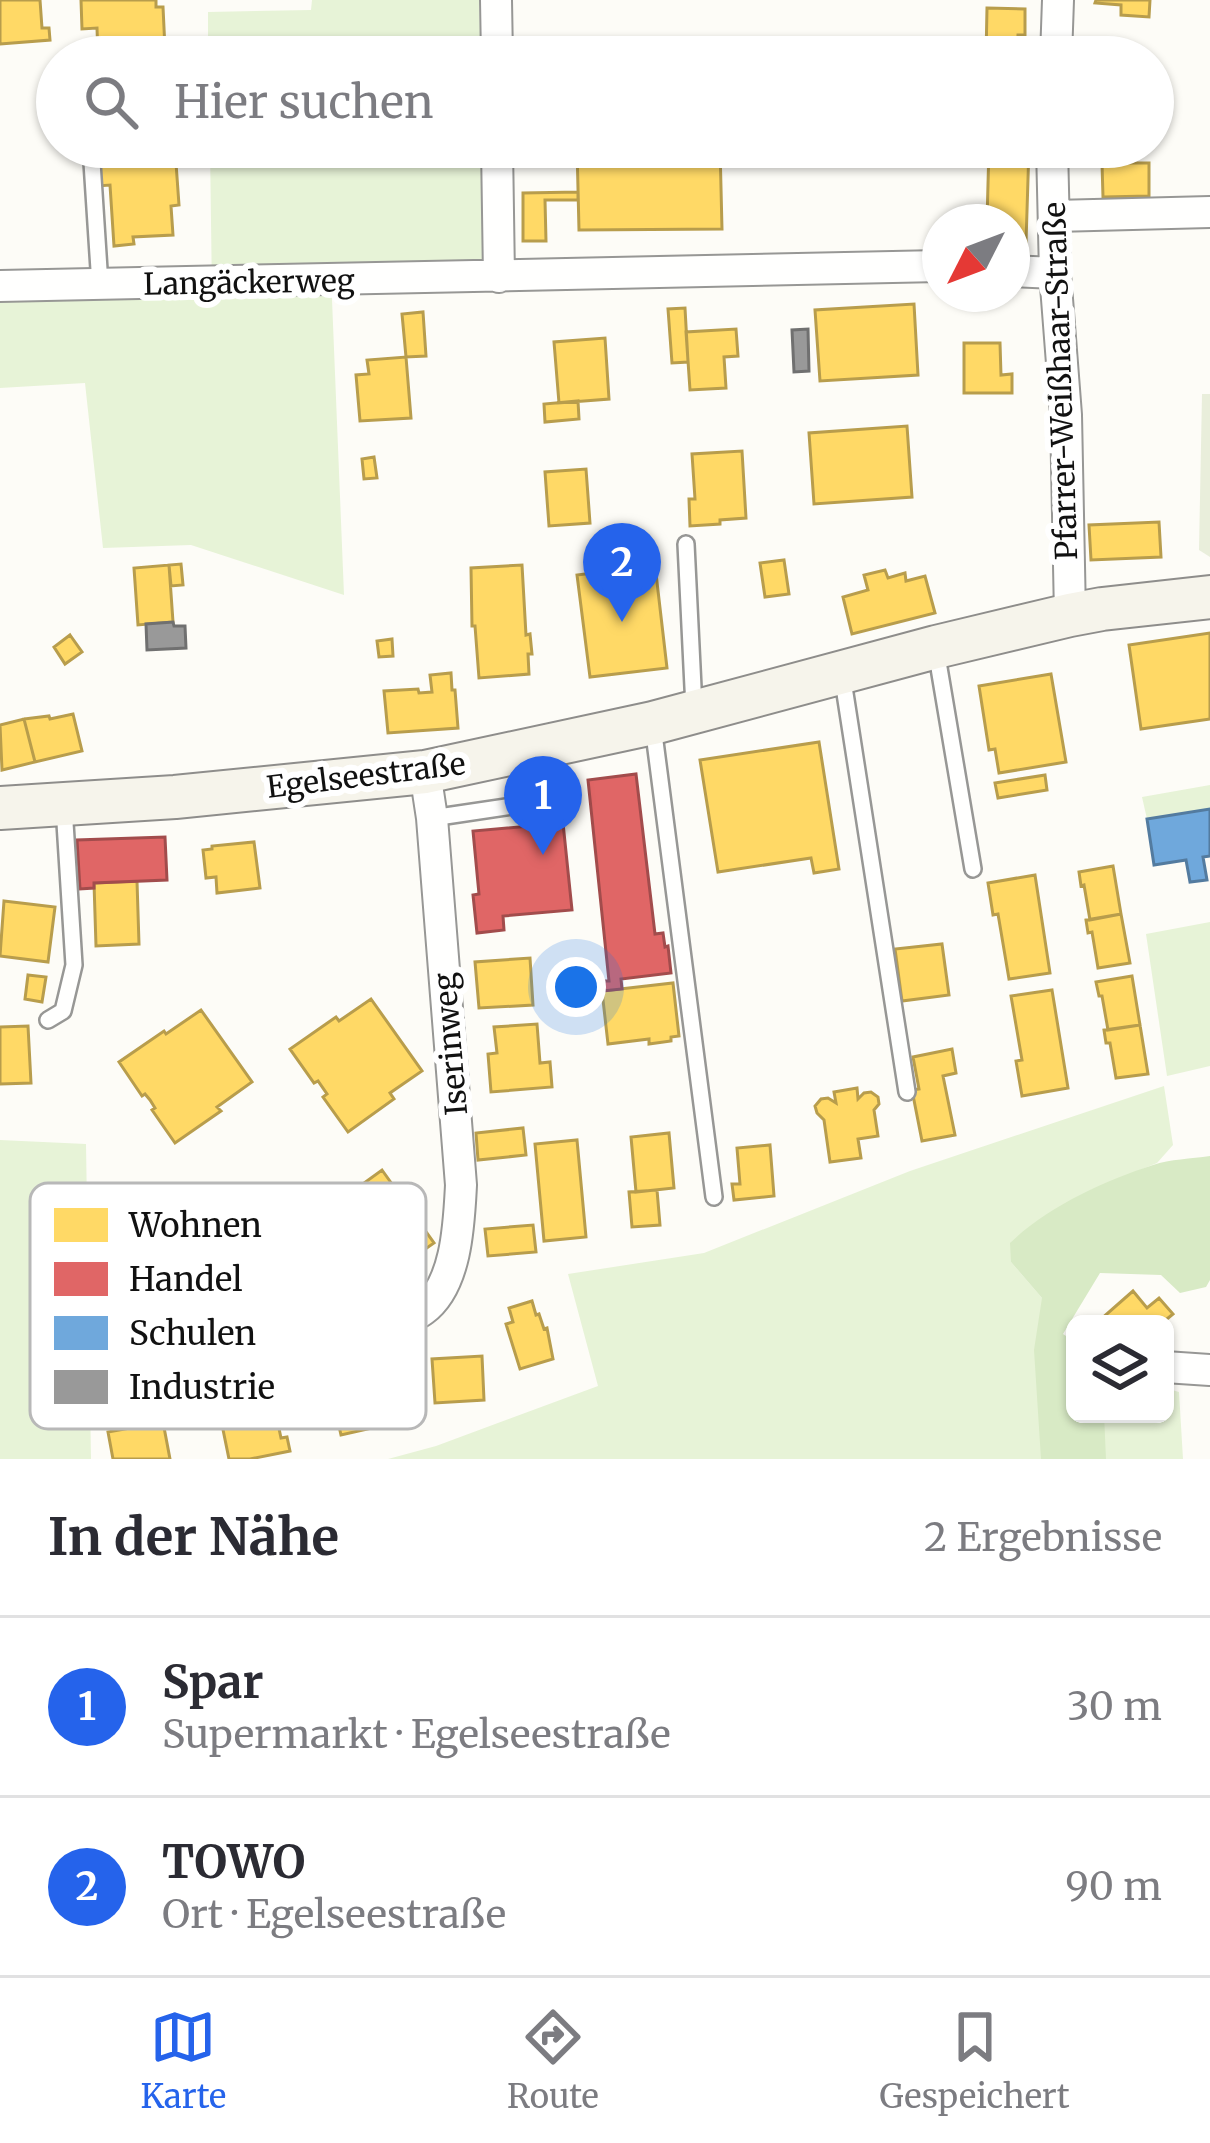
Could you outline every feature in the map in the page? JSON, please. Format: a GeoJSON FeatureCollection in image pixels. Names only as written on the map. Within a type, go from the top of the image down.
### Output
{"type":"FeatureCollection","features":[{"type":"Feature","properties":{"kind":"main road","name":"Egelseestraße"},"geometry":{"type":"LineString","coordinates":[[0,808],[175,797],[425,772],[653,723],[1070,615],[1210,597]]}},
{"type":"Feature","properties":{"kind":"street"},"geometry":{"type":"LineString","coordinates":[[496,0],[497,36]]}},
{"type":"Feature","properties":{"kind":"street"},"geometry":{"type":"LineString","coordinates":[[1057,36],[1058,0]]}},
{"type":"Feature","properties":{"kind":"street"},"geometry":{"type":"LineString","coordinates":[[497,168],[499,277]]}},
{"type":"Feature","properties":{"kind":"street","name":"Pfarrer-Weißhaar-Straße"},"geometry":{"type":"LineString","coordinates":[[1053,168],[1066,415],[1070,615]]}},
{"type":"Feature","properties":{"kind":"street"},"geometry":{"type":"LineString","coordinates":[[1055,216],[1210,212]]}},
{"type":"Feature","properties":{"kind":"street","name":"Langäckerweg"},"geometry":{"type":"LineString","coordinates":[[0,286],[922,266]]}},
{"type":"Feature","properties":{"kind":"street"},"geometry":{"type":"LineString","coordinates":[[1030,272],[1055,274]]}},
{"type":"Feature","properties":{"kind":"street","name":"Iserinweg"},"geometry":{"type":"LineString","coordinates":[[425,772],[461,1185],[459,1232],[446,1278],[426,1309]]}},
{"type":"Feature","properties":{"kind":"street"},"geometry":{"type":"LineString","coordinates":[[1174,1368],[1210,1370]]}},
{"type":"Feature","properties":{"kind":"lane"},"geometry":{"type":"LineString","coordinates":[[92,168],[100,285]]}},
{"type":"Feature","properties":{"kind":"lane"},"geometry":{"type":"LineString","coordinates":[[686,544],[694,711]]}},
{"type":"Feature","properties":{"kind":"lane"},"geometry":{"type":"LineString","coordinates":[[936,647],[974,869]]}},
{"type":"Feature","properties":{"kind":"lane"},"geometry":{"type":"LineString","coordinates":[[842,672],[907,1091]]}},
{"type":"Feature","properties":{"kind":"lane"},"geometry":{"type":"LineString","coordinates":[[653,723],[714,1197]]}},
{"type":"Feature","properties":{"kind":"lane"},"geometry":{"type":"LineString","coordinates":[[432,818],[552,800]]}},
{"type":"Feature","properties":{"kind":"lane"},"geometry":{"type":"LineString","coordinates":[[48,1020],[63,1011],[74,965],[64,804]]}},
{"type":"Feature","properties":{"kind":"green space"},"geometry":{"type":"Polygon","coordinates":[[[312,0],[479,0],[480,36],[208,36],[208,12],[311,10],[312,0]]]}},
{"type":"Feature","properties":{"kind":"green space"},"geometry":{"type":"Polygon","coordinates":[[[210,168],[485,168],[487,265],[331,275],[344,595],[191,545],[103,548],[85,383],[0,388],[0,297],[212,295],[210,168]]]}},
{"type":"Feature","properties":{"kind":"green space"},"geometry":{"type":"Polygon","coordinates":[[[1202,394],[1210,394],[1210,557],[1199,550],[1202,394]]]}},
{"type":"Feature","properties":{"kind":"green space"},"geometry":{"type":"Polygon","coordinates":[[[1210,785],[1210,809],[1147,819],[1142,797],[1210,785]]]}},
{"type":"Feature","properties":{"kind":"green space"},"geometry":{"type":"Polygon","coordinates":[[[1210,922],[1210,1066],[1167,1076],[1146,934],[1210,922]]]}},
{"type":"Feature","properties":{"kind":"green space"},"geometry":{"type":"Polygon","coordinates":[[[1164,1086],[1173,1145],[1157,1163],[1091,1190],[1011,1262],[1042,1298],[1066,1382],[1066,1423],[1174,1423],[1174,1391],[1179,1392],[1183,1459],[388,1459],[598,1386],[568,1274],[704,1253],[910,1171],[1164,1086]]]}},
{"type":"Feature","properties":{"kind":"green space"},"geometry":{"type":"Polygon","coordinates":[[[0,1140],[86,1144],[87,1183],[30,1183],[30,1429],[91,1429],[91,1459],[0,1459],[0,1140]]]}},
{"type":"Feature","properties":{"kind":"green space"},"geometry":{"type":"Polygon","coordinates":[[[1210,1156],[1210,1280],[1206,1287],[1180,1293],[1161,1275],[1100,1273],[1075,1315],[1066,1315],[1063,1334],[1066,1423],[1104,1423],[1106,1459],[1041,1459],[1034,1350],[1042,1298],[1011,1262],[1010,1243],[1041,1218],[1096,1187],[1160,1163],[1210,1156]]]}},
{"type":"Feature","properties":{"kind":"building: Wohnen"},"geometry":{"type":"Polygon","coordinates":[[[0,0],[40,0],[42,28],[49,28],[50,36],[0,44],[0,0]]]}},
{"type":"Feature","properties":{"kind":"building: Wohnen"},"geometry":{"type":"Polygon","coordinates":[[[81,0],[156,0],[156,7],[163,7],[164,36],[97,36],[97,28],[82,29],[81,0]]]}},
{"type":"Feature","properties":{"kind":"building: Wohnen"},"geometry":{"type":"Polygon","coordinates":[[[1096,0],[1150,0],[1149,17],[1121,15],[1121,5],[1096,0]]]}},
{"type":"Feature","properties":{"kind":"building: Wohnen"},"geometry":{"type":"Polygon","coordinates":[[[987,8],[1025,9],[1025,35],[986,36],[987,8]]]}},
{"type":"Feature","properties":{"kind":"building: Wohnen"},"geometry":{"type":"Polygon","coordinates":[[[96,168],[176,168],[179,205],[171,206],[173,235],[133,237],[134,244],[114,246],[110,185],[98,186],[96,168]]]}},
{"type":"Feature","properties":{"kind":"building: Wohnen"},"geometry":{"type":"Polygon","coordinates":[[[578,168],[721,168],[722,229],[579,230],[578,168]]]}},
{"type":"Feature","properties":{"kind":"building: Wohnen"},"geometry":{"type":"Polygon","coordinates":[[[988,168],[1028,168],[1027,204],[987,204],[988,168]]]}},
{"type":"Feature","properties":{"kind":"building: Wohnen"},"geometry":{"type":"Polygon","coordinates":[[[1102,168],[1149,168],[1149,196],[1103,197],[1102,168]]]}},
{"type":"Feature","properties":{"kind":"building: Wohnen"},"geometry":{"type":"Polygon","coordinates":[[[578,192],[578,200],[545,200],[546,241],[523,241],[523,193],[578,192]]]}},
{"type":"Feature","properties":{"kind":"building: Wohnen"},"geometry":{"type":"Polygon","coordinates":[[[914,304],[918,375],[820,381],[815,310],[914,304]]]}},
{"type":"Feature","properties":{"kind":"building: Wohnen"},"geometry":{"type":"Polygon","coordinates":[[[685,308],[688,362],[672,363],[668,309],[685,308]]]}},
{"type":"Feature","properties":{"kind":"building: Wohnen"},"geometry":{"type":"Polygon","coordinates":[[[423,312],[426,356],[406,357],[402,314],[423,312]]]}},
{"type":"Feature","properties":{"kind":"building: Wohnen"},"geometry":{"type":"Polygon","coordinates":[[[736,329],[738,356],[724,357],[726,388],[690,390],[686,332],[736,329]]]}},
{"type":"Feature","properties":{"kind":"building: Wohnen"},"geometry":{"type":"Polygon","coordinates":[[[605,338],[609,399],[559,403],[554,342],[605,338]]]}},
{"type":"Feature","properties":{"kind":"building: Wohnen"},"geometry":{"type":"Polygon","coordinates":[[[964,343],[1000,343],[1001,375],[1012,374],[1012,393],[964,393],[964,343]]]}},
{"type":"Feature","properties":{"kind":"building: Wohnen"},"geometry":{"type":"Polygon","coordinates":[[[406,357],[411,418],[360,421],[356,375],[369,374],[367,360],[406,357]]]}},
{"type":"Feature","properties":{"kind":"building: Wohnen"},"geometry":{"type":"Polygon","coordinates":[[[578,401],[579,419],[545,422],[544,404],[578,401]]]}},
{"type":"Feature","properties":{"kind":"building: Wohnen"},"geometry":{"type":"Polygon","coordinates":[[[907,426],[912,497],[814,504],[809,433],[907,426]]]}},
{"type":"Feature","properties":{"kind":"building: Wohnen"},"geometry":{"type":"Polygon","coordinates":[[[742,451],[746,518],[690,526],[689,499],[695,499],[692,454],[742,451]]]}},
{"type":"Feature","properties":{"kind":"building: Wohnen"},"geometry":{"type":"Polygon","coordinates":[[[374,457],[377,478],[364,479],[362,459],[374,457]]]}},
{"type":"Feature","properties":{"kind":"building: Wohnen"},"geometry":{"type":"Polygon","coordinates":[[[586,469],[590,523],[549,526],[545,472],[586,469]]]}},
{"type":"Feature","properties":{"kind":"building: Wohnen"},"geometry":{"type":"Polygon","coordinates":[[[1159,522],[1161,557],[1091,560],[1089,525],[1159,522]]]}},
{"type":"Feature","properties":{"kind":"building: Wohnen"},"geometry":{"type":"Polygon","coordinates":[[[784,560],[789,594],[765,597],[760,563],[784,560]]]}},
{"type":"Feature","properties":{"kind":"building: Wohnen"},"geometry":{"type":"Polygon","coordinates":[[[181,564],[183,585],[171,586],[169,565],[181,564]]]}},
{"type":"Feature","properties":{"kind":"building: Wohnen"},"geometry":{"type":"Polygon","coordinates":[[[169,565],[173,622],[138,625],[134,568],[169,565]]]}},
{"type":"Feature","properties":{"kind":"building: Wohnen"},"geometry":{"type":"Polygon","coordinates":[[[522,565],[526,635],[530,634],[532,654],[528,654],[529,674],[479,678],[471,568],[522,565]]]}},
{"type":"Feature","properties":{"kind":"building: Wohnen"},"geometry":{"type":"Polygon","coordinates":[[[655,565],[667,668],[590,677],[577,575],[655,565]]]}},
{"type":"Feature","properties":{"kind":"building: Wohnen"},"geometry":{"type":"Polygon","coordinates":[[[885,570],[888,578],[905,573],[906,581],[925,576],[935,613],[852,634],[843,597],[868,590],[864,575],[885,570]]]}},
{"type":"Feature","properties":{"kind":"building: Wohnen"},"geometry":{"type":"Polygon","coordinates":[[[1210,633],[1210,719],[1141,729],[1129,645],[1210,633]]]}},
{"type":"Feature","properties":{"kind":"building: Wohnen"},"geometry":{"type":"Polygon","coordinates":[[[70,635],[82,652],[65,664],[54,647],[70,635]]]}},
{"type":"Feature","properties":{"kind":"building: Wohnen"},"geometry":{"type":"Polygon","coordinates":[[[392,639],[393,656],[379,657],[377,641],[392,639]]]}},
{"type":"Feature","properties":{"kind":"building: Wohnen"},"geometry":{"type":"Polygon","coordinates":[[[451,673],[458,728],[388,733],[384,691],[432,692],[430,675],[451,673]]]}},
{"type":"Feature","properties":{"kind":"building: Wohnen"},"geometry":{"type":"Polygon","coordinates":[[[1051,674],[1066,762],[999,773],[995,749],[989,750],[979,686],[1051,674]]]}},
{"type":"Feature","properties":{"kind":"building: Wohnen"},"geometry":{"type":"Polygon","coordinates":[[[73,714],[82,751],[35,762],[24,719],[73,714]]]}},
{"type":"Feature","properties":{"kind":"building: Wohnen"},"geometry":{"type":"Polygon","coordinates":[[[24,719],[35,762],[2,770],[0,725],[24,719]]]}},
{"type":"Feature","properties":{"kind":"building: Wohnen"},"geometry":{"type":"Polygon","coordinates":[[[819,742],[839,869],[814,873],[811,858],[718,872],[700,760],[819,742]]]}},
{"type":"Feature","properties":{"kind":"building: Wohnen"},"geometry":{"type":"Polygon","coordinates":[[[1045,775],[1047,790],[998,798],[995,783],[1045,775]]]}},
{"type":"Feature","properties":{"kind":"building: Wohnen"},"geometry":{"type":"Polygon","coordinates":[[[254,842],[260,888],[217,893],[216,877],[206,878],[203,850],[254,842]]]}},
{"type":"Feature","properties":{"kind":"building: Wohnen"},"geometry":{"type":"Polygon","coordinates":[[[1113,866],[1121,914],[1090,920],[1079,872],[1113,866]]]}},
{"type":"Feature","properties":{"kind":"building: Wohnen"},"geometry":{"type":"Polygon","coordinates":[[[1035,875],[1050,973],[1009,979],[988,883],[1035,875]]]}},
{"type":"Feature","properties":{"kind":"building: Wohnen"},"geometry":{"type":"Polygon","coordinates":[[[137,881],[139,944],[96,946],[94,883],[137,881]]]}},
{"type":"Feature","properties":{"kind":"building: Wohnen"},"geometry":{"type":"Polygon","coordinates":[[[4,901],[55,907],[48,962],[0,956],[4,901]]]}},
{"type":"Feature","properties":{"kind":"building: Wohnen"},"geometry":{"type":"Polygon","coordinates":[[[1121,914],[1130,963],[1098,968],[1086,920],[1121,914]]]}},
{"type":"Feature","properties":{"kind":"building: Wohnen"},"geometry":{"type":"Polygon","coordinates":[[[942,944],[949,995],[902,1001],[895,949],[942,944]]]}},
{"type":"Feature","properties":{"kind":"building: Wohnen"},"geometry":{"type":"Polygon","coordinates":[[[530,958],[533,1005],[479,1008],[475,962],[530,958]]]}},
{"type":"Feature","properties":{"kind":"building: Wohnen"},"geometry":{"type":"Polygon","coordinates":[[[28,975],[46,977],[42,1002],[25,999],[28,975]]]}},
{"type":"Feature","properties":{"kind":"building: Wohnen"},"geometry":{"type":"Polygon","coordinates":[[[1132,976],[1140,1025],[1108,1030],[1096,982],[1132,976]]]}},
{"type":"Feature","properties":{"kind":"building: Wohnen"},"geometry":{"type":"Polygon","coordinates":[[[673,983],[679,1036],[649,1044],[649,1039],[608,1044],[602,991],[673,983]]]}},
{"type":"Feature","properties":{"kind":"building: Wohnen"},"geometry":{"type":"Polygon","coordinates":[[[1052,990],[1068,1088],[1022,1096],[1016,1061],[1022,1060],[1011,996],[1052,990]]]}},
{"type":"Feature","properties":{"kind":"building: Wohnen"},"geometry":{"type":"Polygon","coordinates":[[[371,999],[422,1071],[390,1093],[394,1099],[348,1132],[323,1097],[327,1094],[318,1081],[314,1083],[290,1049],[371,999]]]}},
{"type":"Feature","properties":{"kind":"building: Wohnen"},"geometry":{"type":"Polygon","coordinates":[[[201,1010],[252,1082],[175,1143],[150,1100],[142,1096],[119,1062],[201,1010]]]}},
{"type":"Feature","properties":{"kind":"building: Wohnen"},"geometry":{"type":"Polygon","coordinates":[[[537,1024],[540,1063],[550,1062],[552,1087],[491,1092],[488,1054],[497,1053],[494,1027],[537,1024]]]}},
{"type":"Feature","properties":{"kind":"building: Wohnen"},"geometry":{"type":"Polygon","coordinates":[[[1140,1025],[1148,1074],[1116,1078],[1104,1030],[1140,1025]]]}},
{"type":"Feature","properties":{"kind":"building: Wohnen"},"geometry":{"type":"Polygon","coordinates":[[[28,1026],[31,1083],[0,1084],[0,1027],[28,1026]]]}},
{"type":"Feature","properties":{"kind":"building: Wohnen"},"geometry":{"type":"Polygon","coordinates":[[[952,1049],[956,1073],[943,1076],[955,1135],[922,1141],[912,1090],[919,1089],[913,1057],[952,1049]]]}},
{"type":"Feature","properties":{"kind":"building: Wohnen"},"geometry":{"type":"Polygon","coordinates":[[[857,1088],[858,1099],[871,1092],[878,1097],[874,1110],[878,1136],[858,1139],[861,1158],[830,1162],[824,1120],[815,1106],[828,1098],[836,1103],[834,1092],[857,1088]]]}},
{"type":"Feature","properties":{"kind":"building: Wohnen"},"geometry":{"type":"Polygon","coordinates":[[[523,1128],[526,1155],[478,1160],[476,1133],[523,1128]]]}},
{"type":"Feature","properties":{"kind":"building: Wohnen"},"geometry":{"type":"Polygon","coordinates":[[[669,1133],[674,1188],[636,1192],[631,1137],[669,1133]]]}},
{"type":"Feature","properties":{"kind":"building: Wohnen"},"geometry":{"type":"Polygon","coordinates":[[[577,1140],[586,1237],[544,1241],[535,1144],[577,1140]]]}},
{"type":"Feature","properties":{"kind":"building: Wohnen"},"geometry":{"type":"Polygon","coordinates":[[[770,1145],[774,1196],[734,1200],[732,1184],[740,1184],[737,1148],[770,1145]]]}},
{"type":"Feature","properties":{"kind":"building: Wohnen"},"geometry":{"type":"Polygon","coordinates":[[[382,1170],[391,1183],[364,1183],[382,1170]]]}},
{"type":"Feature","properties":{"kind":"building: Wohnen"},"geometry":{"type":"Polygon","coordinates":[[[657,1190],[660,1225],[632,1227],[629,1192],[657,1190]]]}},
{"type":"Feature","properties":{"kind":"building: Wohnen"},"geometry":{"type":"Polygon","coordinates":[[[533,1225],[536,1252],[488,1256],[485,1229],[533,1225]]]}},
{"type":"Feature","properties":{"kind":"building: Wohnen"},"geometry":{"type":"Polygon","coordinates":[[[1133,1291],[1147,1308],[1159,1298],[1173,1314],[1172,1315],[1106,1315],[1133,1291]]]}},
{"type":"Feature","properties":{"kind":"building: Wohnen"},"geometry":{"type":"Polygon","coordinates":[[[532,1301],[547,1328],[553,1359],[520,1369],[506,1324],[513,1322],[509,1308],[532,1301]]]}},
{"type":"Feature","properties":{"kind":"building: Wohnen"},"geometry":{"type":"Polygon","coordinates":[[[482,1356],[484,1400],[435,1403],[432,1359],[482,1356]]]}},
{"type":"Feature","properties":{"kind":"building: Wohnen"},"geometry":{"type":"Polygon","coordinates":[[[164,1429],[170,1459],[113,1459],[108,1432],[164,1429]]]}},
{"type":"Feature","properties":{"kind":"building: Wohnen"},"geometry":{"type":"Polygon","coordinates":[[[223,1429],[279,1429],[281,1438],[287,1437],[290,1451],[229,1459],[223,1429]]]}},
{"type":"Feature","properties":{"kind":"building: Handel"},"geometry":{"type":"Polygon","coordinates":[[[636,774],[655,934],[663,933],[671,973],[621,979],[622,989],[602,991],[601,981],[609,981],[588,780],[636,774]]]}},
{"type":"Feature","properties":{"kind":"building: Handel"},"geometry":{"type":"Polygon","coordinates":[[[563,823],[572,910],[503,916],[504,930],[477,933],[473,831],[563,823]]]}},
{"type":"Feature","properties":{"kind":"building: Handel"},"geometry":{"type":"Polygon","coordinates":[[[165,837],[167,880],[94,883],[94,888],[80,889],[77,840],[165,837]]]}},
{"type":"Feature","properties":{"kind":"building: Schulen"},"geometry":{"type":"Polygon","coordinates":[[[1210,809],[1210,856],[1203,857],[1207,880],[1190,882],[1186,860],[1154,865],[1147,819],[1210,809]]]}},
{"type":"Feature","properties":{"kind":"building: Industrie"},"geometry":{"type":"Polygon","coordinates":[[[808,329],[809,371],[794,372],[792,330],[808,329]]]}},
{"type":"Feature","properties":{"kind":"building: Industrie"},"geometry":{"type":"Polygon","coordinates":[[[146,624],[185,626],[186,648],[147,650],[146,624]]]}},
{"type":"Feature","properties":{"kind":"place","name":"TOWO"},"geometry":{"type":"Point","coordinates":[622,622]}},
{"type":"Feature","properties":{"kind":"place","name":"Spar"},"geometry":{"type":"Point","coordinates":[543,855]}}]}
